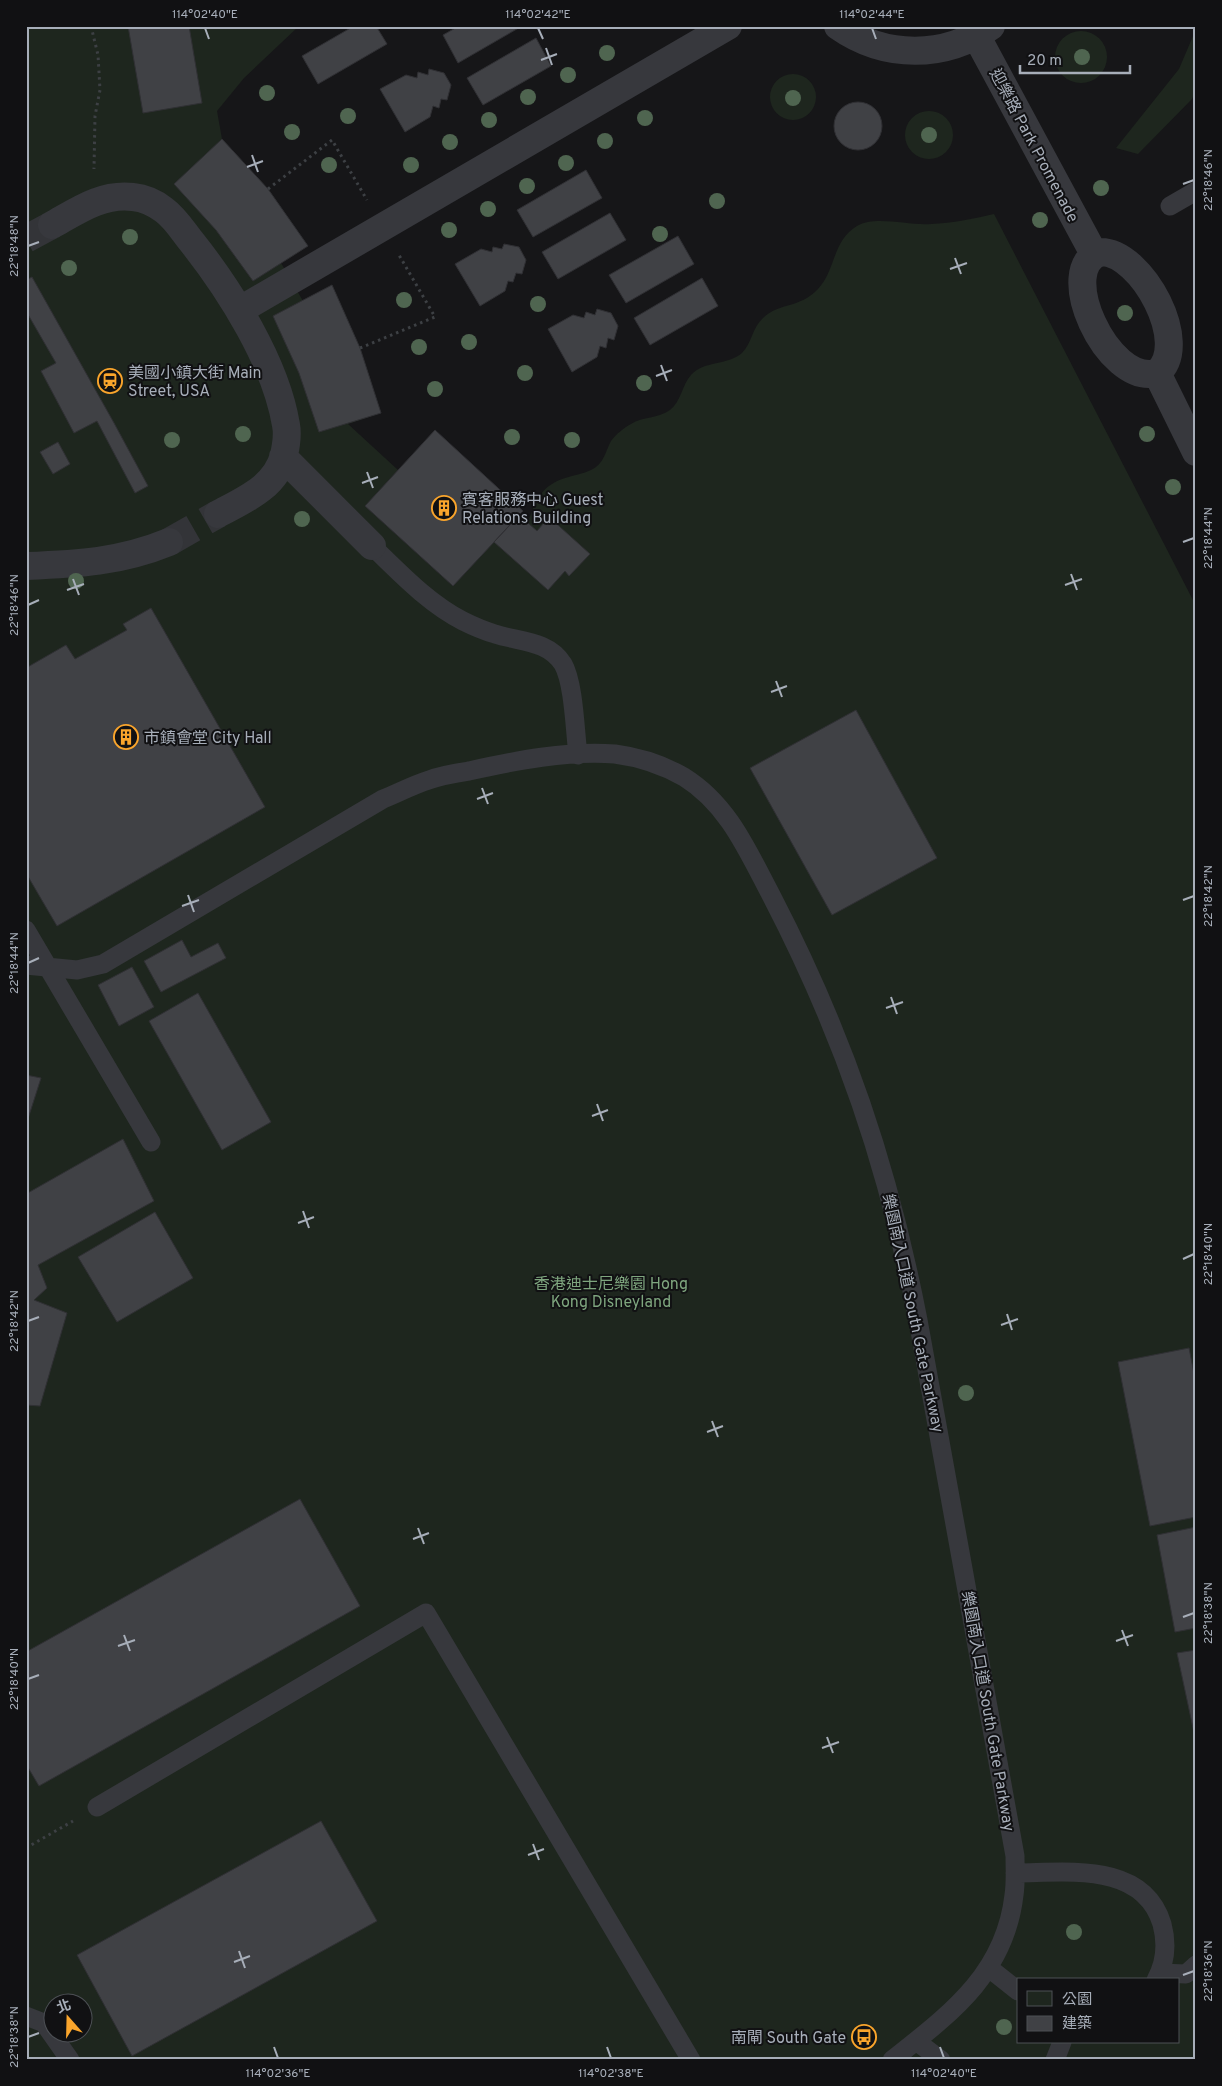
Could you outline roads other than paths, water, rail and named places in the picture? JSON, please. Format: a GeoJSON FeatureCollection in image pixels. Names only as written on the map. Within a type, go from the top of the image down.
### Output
{"type":"FeatureCollection","features":[{"type":"Feature","properties":{"kind":"street"},"geometry":{"type":"LineString","coordinates":[[240,310],[728,26]]}},
{"type":"Feature","properties":{"kind":"street","name":"迎樂路 Park Promenade"},"geometry":{"type":"LineString","coordinates":[[838,26],[865,42],[892,50],[931,50],[950,47],[984,31],[1094,254]]}},
{"type":"Feature","properties":{"kind":"street"},"geometry":{"type":"LineString","coordinates":[[52,225],[94,202],[113,197],[133,197],[150,202],[165,210],[211,265],[240,310],[264,360],[278,395],[286,425],[286,441],[283,457],[277,470],[257,492],[218,514]]}},
{"type":"Feature","properties":{"kind":"street"},"geometry":{"type":"LineString","coordinates":[[1108,252],[1128,263],[1143,279],[1156,298],[1164,318],[1168,340],[1166,362],[1157,373],[1142,374],[1123,363],[1107,348],[1095,330],[1087,309],[1083,287],[1084,265],[1094,254],[1108,252]]}},
{"type":"Feature","properties":{"kind":"street"},"geometry":{"type":"LineString","coordinates":[[1157,373],[1196,452]]}},
{"type":"Feature","properties":{"kind":"street"},"geometry":{"type":"LineString","coordinates":[[283,457],[372,546]]}},
{"type":"Feature","properties":{"kind":"street"},"geometry":{"type":"LineString","coordinates":[[26,566],[91,563],[118,559],[144,552],[169,542]]}},
{"type":"Feature","properties":{"kind":"lane"},"geometry":{"type":"LineString","coordinates":[[1170,206],[1196,192]]}},
{"type":"Feature","properties":{"kind":"lane"},"geometry":{"type":"LineString","coordinates":[[372,546],[433,602],[463,620],[495,634],[543,646],[555,654],[569,678],[578,755]]}},
{"type":"Feature","properties":{"kind":"lane","name":"樂園南入口道 South Gate Parkway"},"geometry":{"type":"LineString","coordinates":[[26,964],[77,970],[103,964],[383,800],[431,779],[503,763],[578,755],[615,754],[650,761],[684,777],[712,799],[735,827],[801,954],[833,1024],[860,1096],[903,1244],[984,1677],[1014,1856],[1015,1893],[1010,1919],[989,1968],[974,1990],[954,2010],[892,2060]]}},
{"type":"Feature","properties":{"kind":"lane"},"geometry":{"type":"LineString","coordinates":[[26,930],[152,1142]]}},
{"type":"Feature","properties":{"kind":"lane"},"geometry":{"type":"LineString","coordinates":[[97,1807],[426,1613],[691,2060]]}},
{"type":"Feature","properties":{"kind":"lane"},"geometry":{"type":"LineString","coordinates":[[1015,1873],[1099,1873],[1118,1878],[1135,1887],[1149,1900],[1159,1916],[1165,1935],[1165,1954],[1158,1976],[1186,1974],[1196,1966]]}},
{"type":"Feature","properties":{"kind":"lane"},"geometry":{"type":"LineString","coordinates":[[989,1968],[1017,1990]]}},
{"type":"Feature","properties":{"kind":"lane"},"geometry":{"type":"LineString","coordinates":[[26,2016],[44,2024],[70,2060]]}},
{"type":"Feature","properties":{"kind":"lane"},"geometry":{"type":"LineString","coordinates":[[916,2041],[941,2060]]}},
{"type":"Feature","properties":{"kind":"lane"},"geometry":{"type":"LineString","coordinates":[[1055,2060],[1061,2044]]}},
{"type":"Feature","properties":{"kind":"tunnel"},"geometry":{"type":"LineString","coordinates":[[26,239],[52,225]]}},
{"type":"Feature","properties":{"kind":"tunnel"},"geometry":{"type":"LineString","coordinates":[[169,542],[218,514]]}},
{"type":"Feature","properties":{"kind":"place","name":"美國小鎮大街 Main Street, USA"},"geometry":{"type":"Point","coordinates":[110,381]}},
{"type":"Feature","properties":{"kind":"place","name":"賓客服務中心 Guest Relations Building"},"geometry":{"type":"Point","coordinates":[444,508]}},
{"type":"Feature","properties":{"kind":"place","name":"市鎮會堂 City Hall"},"geometry":{"type":"Point","coordinates":[126,737]}},
{"type":"Feature","properties":{"kind":"place","name":"南閘 South Gate"},"geometry":{"type":"Point","coordinates":[864,2037]}},
{"type":"Feature","properties":{"kind":"park label","name":"香港迪士尼樂園 Hong Kong Disneyland"},"geometry":{"type":"Point","coordinates":[611,1292]}}]}
